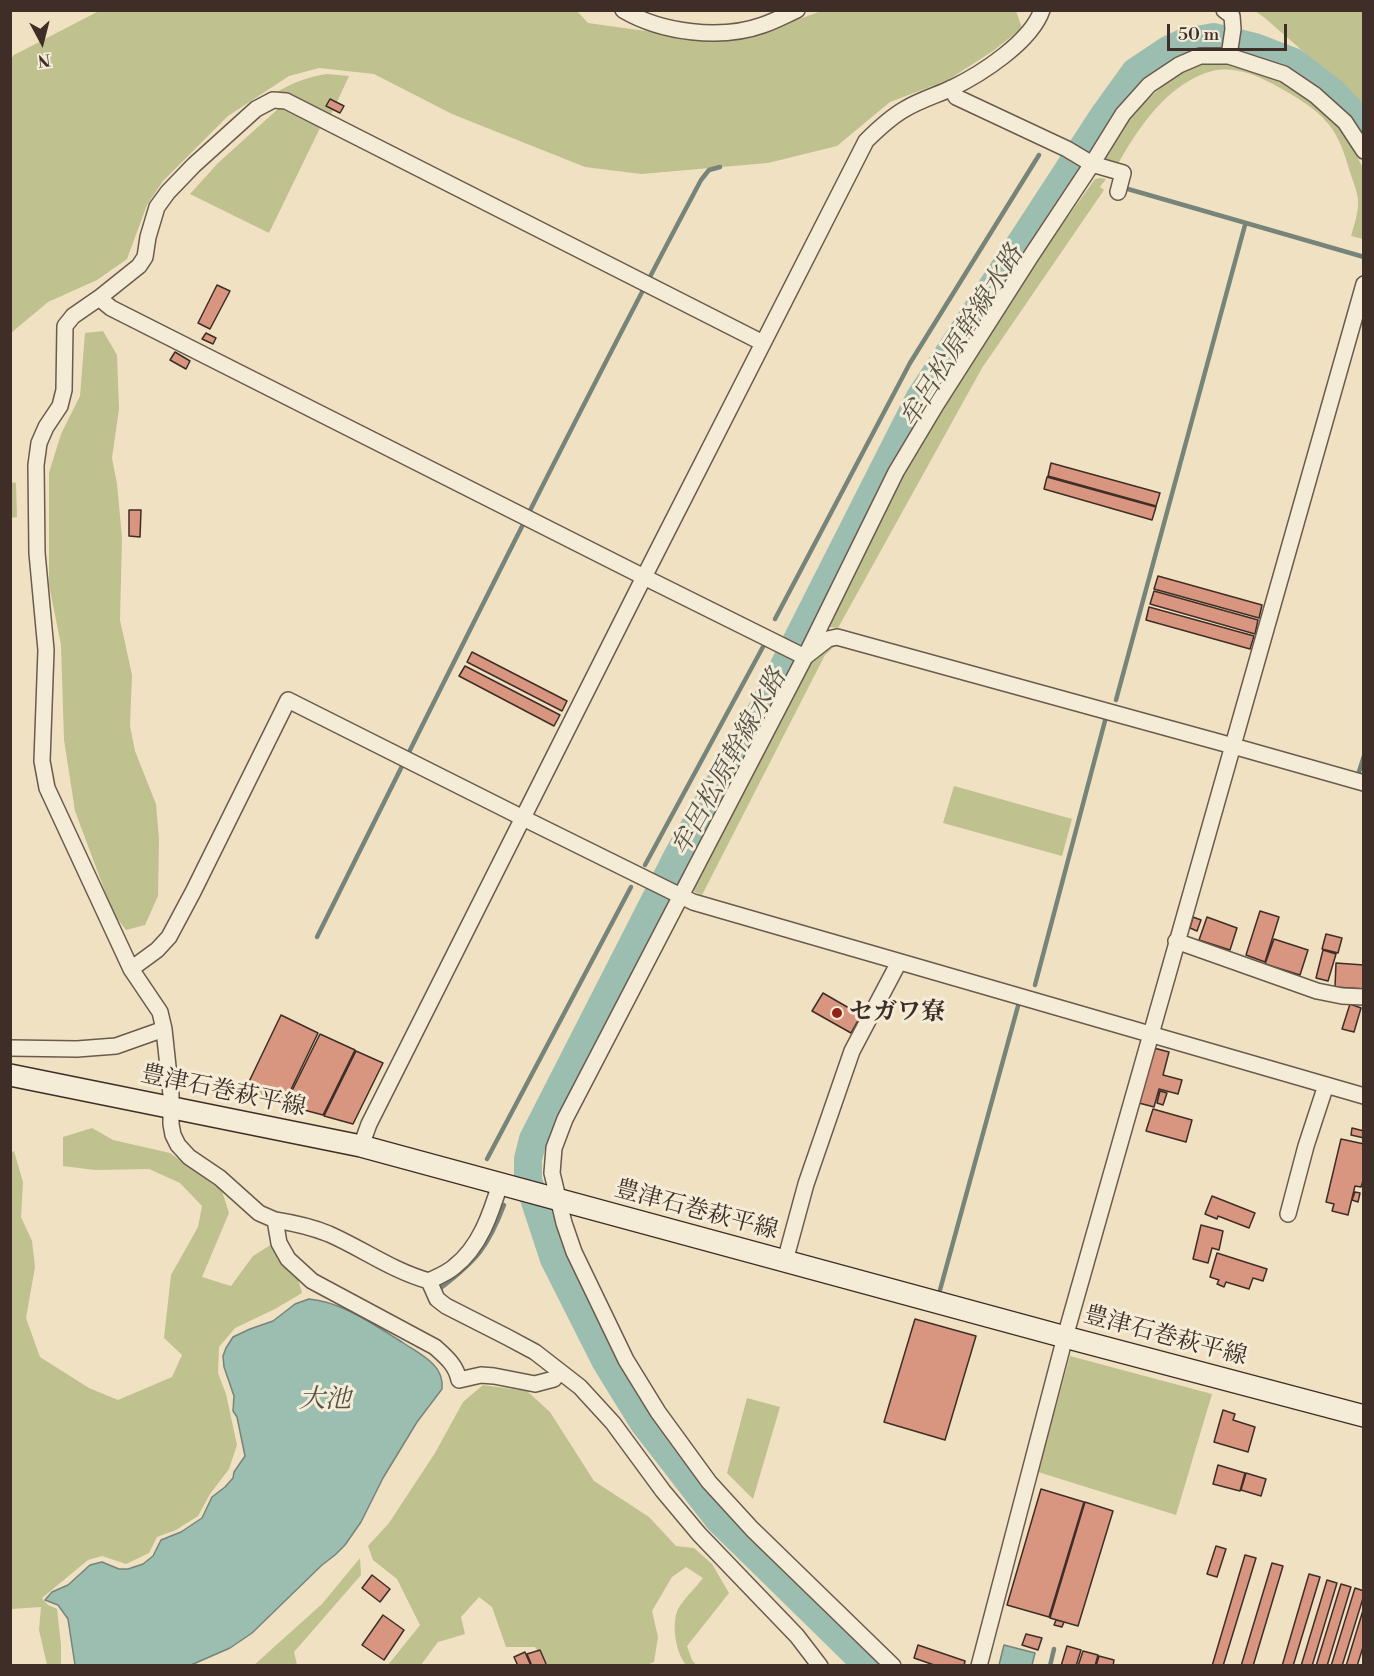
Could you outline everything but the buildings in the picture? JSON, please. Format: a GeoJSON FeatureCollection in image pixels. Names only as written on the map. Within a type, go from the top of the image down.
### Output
{"type":"FeatureCollection","features":[{"type":"Feature","properties":{"kind":"main road","name":"豊津石巻萩平線"},"geometry":{"type":"LineString","coordinates":[[10,1075],[361,1146],[1364,1416]]}},
{"type":"Feature","properties":{"kind":"street"},"geometry":{"type":"LineString","coordinates":[[623,10],[647,23],[693,32],[730,33],[762,26],[797,10]]}},
{"type":"Feature","properties":{"kind":"street"},"geometry":{"type":"LineString","coordinates":[[361,1146],[369,1124],[866,141],[878,128],[905,109],[977,75],[1024,39],[1042,10]]}},
{"type":"Feature","properties":{"kind":"street"},"geometry":{"type":"LineString","coordinates":[[1224,10],[1232,16],[1233,29],[1229,52]]}},
{"type":"Feature","properties":{"kind":"street"},"geometry":{"type":"LineString","coordinates":[[893,1665],[752,1529],[709,1482],[658,1412],[626,1360],[574,1252],[553,1198],[554,1148],[565,1119],[896,472],[1089,163],[1123,114],[1149,85],[1179,66],[1200,56],[1229,52],[1284,74],[1316,95],[1345,122],[1364,151]]}},
{"type":"Feature","properties":{"kind":"street"},"geometry":{"type":"LineString","coordinates":[[951,88],[956,97],[1067,148],[1089,163],[1123,173],[1120,186]]}},
{"type":"Feature","properties":{"kind":"street"},"geometry":{"type":"LineString","coordinates":[[503,1184],[481,1235],[468,1254],[454,1267],[429,1281],[409,1276],[328,1234],[301,1224],[275,1220],[259,1212],[220,1178],[189,1157],[178,1145],[171,1124],[171,1095],[160,1012],[131,969],[47,788],[42,761],[46,650],[37,553],[36,465],[39,443],[60,406],[64,390],[65,326],[72,316],[99,298],[139,266],[146,257],[148,237],[157,207],[168,192],[194,165],[256,109],[273,100],[286,101],[763,343]]}},
{"type":"Feature","properties":{"kind":"street"},"geometry":{"type":"LineString","coordinates":[[979,1665],[1065,1337],[1364,284]]}},
{"type":"Feature","properties":{"kind":"street"},"geometry":{"type":"LineString","coordinates":[[99,298],[111,308],[803,656]]}},
{"type":"Feature","properties":{"kind":"street"},"geometry":{"type":"LineString","coordinates":[[803,656],[828,639],[837,637],[1364,783]]}},
{"type":"Feature","properties":{"kind":"street"},"geometry":{"type":"LineString","coordinates":[[131,969],[157,950],[169,937],[288,700],[693,902],[1364,1096]]}},
{"type":"Feature","properties":{"kind":"street"},"geometry":{"type":"LineString","coordinates":[[1176,941],[1317,991],[1364,997]]}},
{"type":"Feature","properties":{"kind":"street"},"geometry":{"type":"LineString","coordinates":[[785,1261],[806,1184],[852,1051],[899,962]]}},
{"type":"Feature","properties":{"kind":"street"},"geometry":{"type":"LineString","coordinates":[[10,1048],[77,1049],[116,1046],[164,1029]]}},
{"type":"Feature","properties":{"kind":"street"},"geometry":{"type":"LineString","coordinates":[[1288,1214],[1306,1146],[1326,1085]]}},
{"type":"Feature","properties":{"kind":"street"},"geometry":{"type":"LineString","coordinates":[[275,1220],[279,1243],[288,1258],[312,1281],[435,1347],[450,1361],[458,1372],[459,1380],[487,1375],[535,1384],[554,1379],[559,1371]]}},
{"type":"Feature","properties":{"kind":"street"},"geometry":{"type":"LineString","coordinates":[[429,1281],[437,1299],[446,1306],[535,1352],[580,1387],[614,1423],[663,1491],[707,1542],[797,1636],[820,1665]]}},
{"type":"Feature","properties":{"kind":"green space"},"geometry":{"type":"Polygon","coordinates":[[[576,10],[588,23],[710,40],[780,26],[824,10],[1016,11],[1022,28],[993,51],[948,80],[890,102],[837,146],[768,163],[641,174],[585,167],[452,114],[374,74],[319,68],[289,76],[228,116],[163,181],[147,205],[127,259],[97,280],[48,302],[11,333],[11,59],[14,55],[99,11],[576,10]]]}},
{"type":"Feature","properties":{"kind":"green space"},"geometry":{"type":"Polygon","coordinates":[[[1255,11],[1363,11],[1363,104],[1265,18],[1255,11]]]}},
{"type":"Feature","properties":{"kind":"green space"},"geometry":{"type":"Polygon","coordinates":[[[1227,61],[1275,77],[1296,89],[1323,110],[1345,134],[1363,168],[1363,239],[1351,236],[1358,204],[1356,188],[1343,150],[1333,130],[1319,114],[1301,101],[1251,74],[1236,70],[1212,71],[1182,85],[1169,95],[1146,120],[1119,162],[1111,165],[1102,159],[1127,119],[1174,75],[1193,64],[1227,61]]]}},
{"type":"Feature","properties":{"kind":"green space"},"geometry":{"type":"Polygon","coordinates":[[[327,74],[349,76],[337,102],[344,106],[340,113],[333,110],[329,118],[277,92],[301,80],[327,74]]]}},
{"type":"Feature","properties":{"kind":"green space"},"geometry":{"type":"Polygon","coordinates":[[[279,108],[320,128],[269,233],[190,194],[218,163],[279,108]]]}},
{"type":"Feature","properties":{"kind":"green space"},"geometry":{"type":"Polygon","coordinates":[[[1095,179],[1106,179],[1100,187],[1104,190],[982,368],[838,628],[829,627],[828,622],[899,482],[937,415],[1031,268],[1095,179]]]}},
{"type":"Feature","properties":{"kind":"green space"},"geometry":{"type":"Polygon","coordinates":[[[103,331],[117,355],[119,409],[112,458],[122,537],[120,620],[132,675],[130,726],[135,751],[156,804],[159,839],[158,896],[145,925],[126,930],[113,913],[75,811],[64,740],[61,645],[49,585],[49,473],[61,434],[80,396],[85,333],[103,331]]]}},
{"type":"Feature","properties":{"kind":"green space"},"geometry":{"type":"Polygon","coordinates":[[[10,482],[16,483],[17,517],[11,518],[10,482]]]}},
{"type":"Feature","properties":{"kind":"green space"},"geometry":{"type":"Polygon","coordinates":[[[837,644],[825,655],[702,895],[695,892],[692,887],[808,662],[837,644]]]}},
{"type":"Feature","properties":{"kind":"green space"},"geometry":{"type":"Polygon","coordinates":[[[954,786],[1072,819],[1062,856],[943,823],[954,786]]]}},
{"type":"Feature","properties":{"kind":"green space"},"geometry":{"type":"Polygon","coordinates":[[[92,1128],[113,1140],[170,1153],[222,1191],[229,1213],[202,1277],[231,1286],[253,1256],[272,1244],[298,1279],[302,1293],[235,1328],[219,1347],[218,1373],[226,1394],[237,1445],[229,1469],[210,1494],[198,1516],[176,1530],[157,1537],[149,1553],[126,1564],[102,1556],[88,1560],[42,1598],[48,1605],[57,1609],[61,1645],[61,1665],[47,1665],[39,1630],[41,1607],[11,1609],[11,1153],[14,1151],[23,1182],[21,1217],[32,1241],[35,1267],[26,1318],[40,1357],[89,1388],[118,1400],[172,1377],[182,1355],[164,1338],[171,1275],[198,1227],[202,1206],[180,1183],[149,1169],[95,1170],[63,1166],[63,1137],[92,1128]]]}},
{"type":"Feature","properties":{"kind":"green space"},"geometry":{"type":"Polygon","coordinates":[[[1070,1356],[1212,1394],[1176,1515],[1038,1472],[1070,1356]]]}},
{"type":"Feature","properties":{"kind":"green space"},"geometry":{"type":"Polygon","coordinates":[[[483,1385],[527,1391],[550,1412],[594,1481],[649,1517],[676,1546],[694,1548],[712,1564],[729,1593],[687,1646],[696,1665],[686,1665],[682,1660],[676,1638],[675,1623],[678,1609],[703,1578],[686,1567],[672,1577],[652,1611],[658,1637],[654,1662],[644,1666],[548,1665],[535,1647],[506,1647],[492,1607],[479,1597],[461,1617],[465,1634],[438,1642],[421,1665],[388,1665],[420,1625],[397,1579],[373,1560],[368,1546],[389,1523],[435,1453],[463,1402],[483,1385]]]}},
{"type":"Feature","properties":{"kind":"green space"},"geometry":{"type":"Polygon","coordinates":[[[747,1398],[780,1407],[753,1499],[727,1473],[747,1398]]]}},
{"type":"Feature","properties":{"kind":"green space"},"geometry":{"type":"Polygon","coordinates":[[[360,1558],[361,1575],[294,1652],[297,1665],[254,1665],[322,1604],[360,1558]]]}},
{"type":"Feature","properties":{"kind":"water","name":"大池"},"geometry":{"type":"Polygon","coordinates":[[[309,1299],[346,1309],[402,1342],[426,1358],[439,1372],[441,1379],[442,1389],[417,1422],[383,1478],[361,1522],[335,1555],[252,1633],[230,1648],[191,1665],[75,1665],[68,1619],[58,1605],[45,1600],[52,1592],[68,1585],[90,1565],[102,1562],[119,1569],[128,1569],[143,1564],[153,1556],[161,1540],[181,1532],[202,1518],[212,1497],[233,1478],[234,1472],[245,1456],[237,1417],[233,1411],[234,1396],[224,1367],[223,1356],[226,1348],[233,1337],[273,1321],[295,1304],[309,1299]]]}},
{"type":"Feature","properties":{"kind":"water"},"geometry":{"type":"Polygon","coordinates":[[[1004,1645],[1035,1653],[1032,1665],[999,1665],[1004,1645]]]}},
{"type":"Feature","properties":{"kind":"waterway","name":"牟呂松原幹線水路"},"geometry":{"type":"LineString","coordinates":[[868,1666],[718,1519],[643,1422],[606,1362],[554,1259],[528,1180],[528,1159],[533,1139],[678,855],[761,711],[919,399],[1104,115],[1135,72],[1168,50],[1185,42],[1214,37],[1255,47],[1294,62],[1333,92],[1364,125]]}},
{"type":"Feature","properties":{"kind":"waterway"},"geometry":{"type":"LineString","coordinates":[[775,619],[910,363],[1039,155]]}},
{"type":"Feature","properties":{"kind":"waterway"},"geometry":{"type":"LineString","coordinates":[[317,937],[506,557],[651,274],[701,180],[709,170],[720,167]]}},
{"type":"Feature","properties":{"kind":"waterway"},"geometry":{"type":"LineString","coordinates":[[1121,187],[1364,257]]}},
{"type":"Feature","properties":{"kind":"waterway"},"geometry":{"type":"LineString","coordinates":[[1116,700],[1245,225]]}},
{"type":"Feature","properties":{"kind":"waterway"},"geometry":{"type":"LineString","coordinates":[[645,865],[764,645]]}},
{"type":"Feature","properties":{"kind":"waterway"},"geometry":{"type":"LineString","coordinates":[[1035,985],[1106,717]]}},
{"type":"Feature","properties":{"kind":"waterway"},"geometry":{"type":"LineString","coordinates":[[1358,775],[1364,756]]}},
{"type":"Feature","properties":{"kind":"waterway"},"geometry":{"type":"LineString","coordinates":[[487,1159],[631,887]]}},
{"type":"Feature","properties":{"kind":"waterway"},"geometry":{"type":"LineString","coordinates":[[940,1290],[1018,1006]]}},
{"type":"Feature","properties":{"kind":"waterway"},"geometry":{"type":"LineString","coordinates":[[442,1287],[480,1252],[504,1205]]}},
{"type":"Feature","properties":{"kind":"waterway"},"geometry":{"type":"LineString","coordinates":[[1050,1666],[1054,1649]]}},
{"type":"Feature","properties":{"kind":"place","name":"セガワ寮"},"geometry":{"type":"Point","coordinates":[837,1013]}}]}
